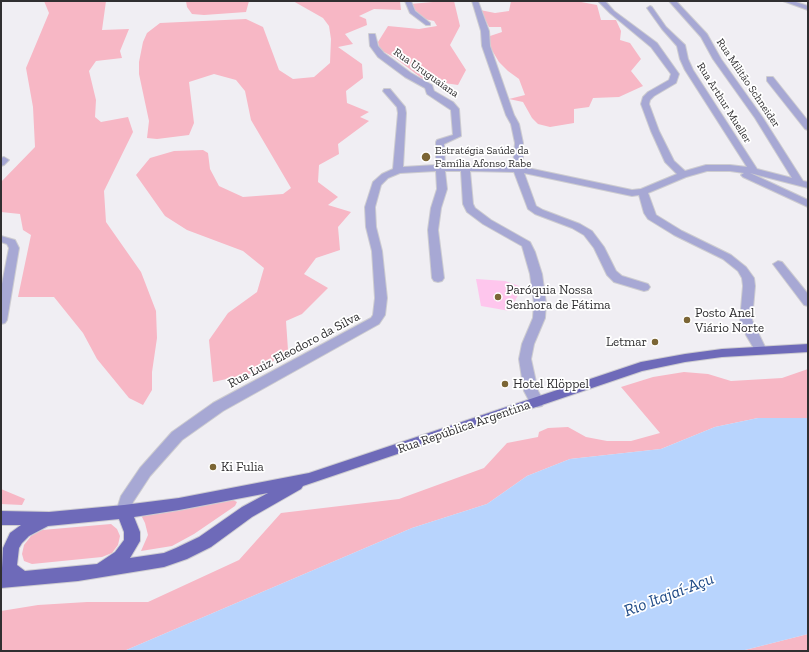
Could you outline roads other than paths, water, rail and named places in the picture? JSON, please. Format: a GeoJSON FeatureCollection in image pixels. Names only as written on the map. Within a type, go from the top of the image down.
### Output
{"type":"FeatureCollection","features":[{"type":"Feature","properties":{"kind":"main road"},"geometry":{"type":"LineString","coordinates":[[785,348],[808,343]]}},
{"type":"Feature","properties":{"kind":"main road","name":"Rua República Argentina"},"geometry":{"type":"LineString","coordinates":[[1,580],[89,572],[164,560],[181,554],[205,542],[268,500],[310,479],[642,367],[722,352],[760,349],[808,348]]}},
{"type":"Feature","properties":{"kind":"main road","name":"Rua República Argentina"},"geometry":{"type":"LineString","coordinates":[[1,518],[49,519],[124,512],[179,504],[310,479]]}},
{"type":"Feature","properties":{"kind":"main road"},"geometry":{"type":"LineString","coordinates":[[89,572],[109,564],[126,552],[132,541],[132,532],[124,512]]}},
{"type":"Feature","properties":{"kind":"main road"},"geometry":{"type":"LineString","coordinates":[[25,579],[14,573],[9,568],[11,548],[16,538],[24,531],[49,519]]}},
{"type":"Feature","properties":{"kind":"street"},"geometry":{"type":"LineString","coordinates":[[408,1],[412,12],[428,24]]}},
{"type":"Feature","properties":{"kind":"street"},"geometry":{"type":"LineString","coordinates":[[475,1],[485,31],[486,46],[510,115],[515,124],[519,143],[518,170],[532,207],[539,212],[576,226],[588,233],[599,247],[611,273],[618,279],[644,287]]}},
{"type":"Feature","properties":{"kind":"street"},"geometry":{"type":"LineString","coordinates":[[601,1],[612,12],[654,45],[675,74],[672,81],[651,94],[646,99],[645,104],[655,131],[670,162],[683,175]]}},
{"type":"Feature","properties":{"kind":"street","name":"Rua Militão Schneider"},"geometry":{"type":"LineString","coordinates":[[672,1],[704,36],[717,59],[804,184]]}},
{"type":"Feature","properties":{"kind":"street"},"geometry":{"type":"LineString","coordinates":[[786,1],[808,8]]}},
{"type":"Feature","properties":{"kind":"street","name":"Rua Arthur Mueller"},"geometry":{"type":"LineString","coordinates":[[650,8],[664,28],[681,45],[684,59],[689,70],[754,171]]}},
{"type":"Feature","properties":{"kind":"street","name":"Rua Uruguaiana"},"geometry":{"type":"LineString","coordinates":[[372,36],[374,46],[381,55],[408,75],[429,87],[430,92],[437,97],[454,106],[457,136],[440,142],[441,168]]}},
{"type":"Feature","properties":{"kind":"street"},"geometry":{"type":"LineString","coordinates":[[770,78],[808,127]]}},
{"type":"Feature","properties":{"kind":"street"},"geometry":{"type":"LineString","coordinates":[[387,91],[401,107],[402,113],[398,170]]}},
{"type":"Feature","properties":{"kind":"street"},"geometry":{"type":"LineString","coordinates":[[438,278],[434,230],[436,208],[442,189],[441,168]]}},
{"type":"Feature","properties":{"kind":"street","name":"Rua Luiz Eleodoro da Silva"},"geometry":{"type":"LineString","coordinates":[[124,512],[126,500],[145,472],[177,436],[218,407],[375,321],[379,315],[381,298],[377,251],[371,226],[370,207],[376,184],[385,176],[398,170],[441,168],[518,170],[538,172],[623,191],[643,192],[683,175],[706,168],[737,168],[804,184]]}},
{"type":"Feature","properties":{"kind":"street"},"geometry":{"type":"LineString","coordinates":[[466,168],[468,204],[471,210],[487,222],[526,244],[530,252],[536,274],[540,303],[538,318],[528,344],[526,359],[527,376],[531,391],[537,402]]}},
{"type":"Feature","properties":{"kind":"street"},"geometry":{"type":"LineString","coordinates":[[737,168],[743,173],[808,204]]}},
{"type":"Feature","properties":{"kind":"street"},"geometry":{"type":"LineString","coordinates":[[643,192],[649,213],[652,216],[678,233],[727,257],[742,269],[748,278],[749,296],[746,320],[760,349]]}},
{"type":"Feature","properties":{"kind":"street"},"geometry":{"type":"LineString","coordinates":[[1,239],[11,242],[14,248],[1,320]]}},
{"type":"Feature","properties":{"kind":"street"},"geometry":{"type":"LineString","coordinates":[[778,264],[808,302]]}},
{"type":"Feature","properties":{"kind":"water","name":"Rio Itajaí-Açu"},"geometry":{"type":"Polygon","coordinates":[[[758,418],[808,418],[808,634],[741,651],[124,651],[412,528],[487,504],[527,476],[570,459],[661,449],[715,427],[758,418]]]}},
{"type":"Feature","properties":{"kind":"place","name":"Estratégia Saúde da Família Afonso Rabe"},"geometry":{"type":"Point","coordinates":[426,157]}},
{"type":"Feature","properties":{"kind":"place","name":"Paróquia Nossa Senhora de Fátima"},"geometry":{"type":"Point","coordinates":[498,297]}},
{"type":"Feature","properties":{"kind":"place","name":"Posto Anel Viário Norte"},"geometry":{"type":"Point","coordinates":[687,320]}},
{"type":"Feature","properties":{"kind":"place","name":"Letmar"},"geometry":{"type":"Point","coordinates":[655,342]}},
{"type":"Feature","properties":{"kind":"place","name":"Hotel Klöppel"},"geometry":{"type":"Point","coordinates":[505,384]}},
{"type":"Feature","properties":{"kind":"place","name":"Ki Fulia"},"geometry":{"type":"Point","coordinates":[213,467]}}]}
